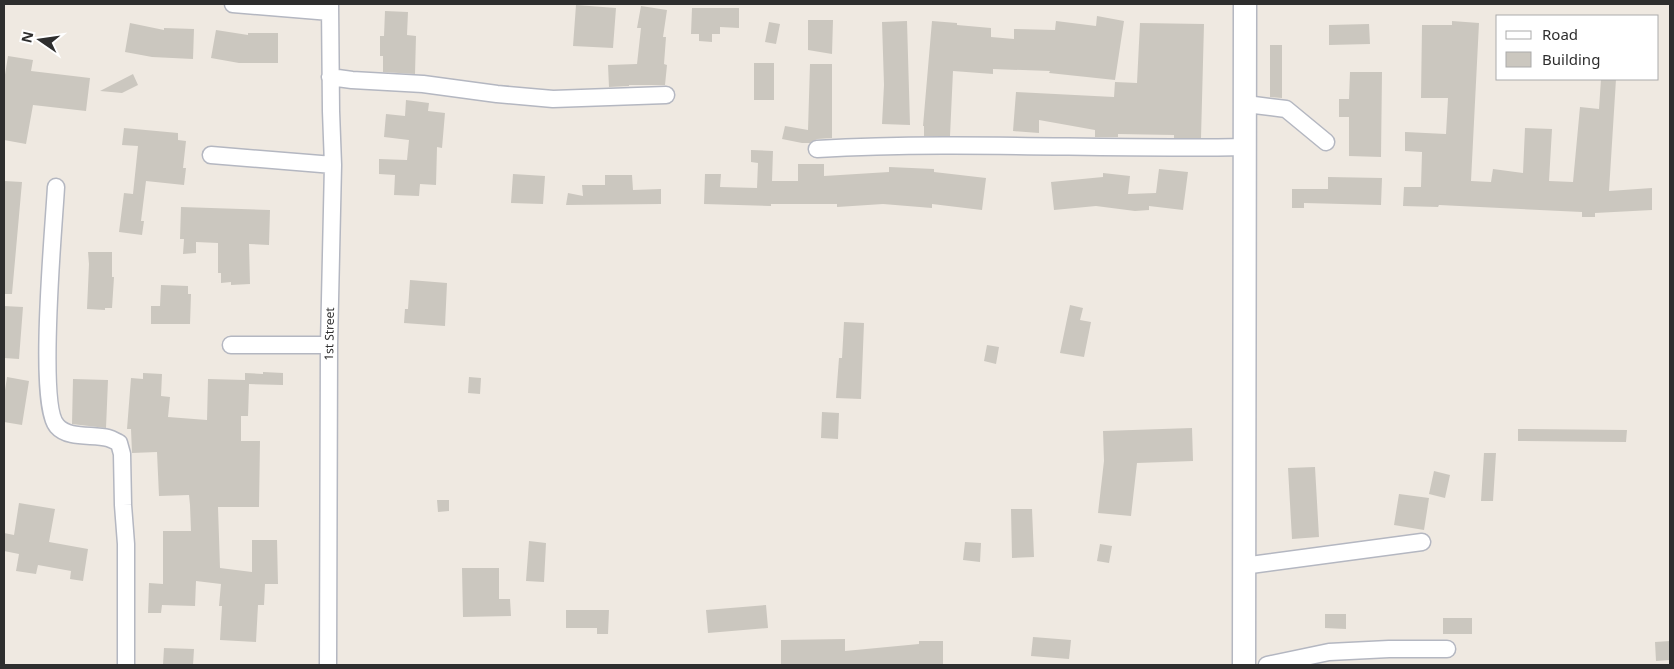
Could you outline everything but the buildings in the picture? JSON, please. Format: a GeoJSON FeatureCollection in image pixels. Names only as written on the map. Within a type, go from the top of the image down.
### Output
{"type":"FeatureCollection","features":[{"type":"Feature","properties":{"kind":"main road"},"geometry":{"type":"LineString","coordinates":[[1244,665],[1245,4]]}},
{"type":"Feature","properties":{"kind":"street"},"geometry":{"type":"LineString","coordinates":[[233,4],[330,8]]}},
{"type":"Feature","properties":{"kind":"street","name":"1st Street"},"geometry":{"type":"LineString","coordinates":[[328,665],[329,345],[333,165],[330,8]]}},
{"type":"Feature","properties":{"kind":"street"},"geometry":{"type":"LineString","coordinates":[[330,77],[423,84],[497,94],[554,99],[666,95]]}},
{"type":"Feature","properties":{"kind":"street"},"geometry":{"type":"LineString","coordinates":[[1246,104],[1286,109],[1326,142]]}},
{"type":"Feature","properties":{"kind":"street"},"geometry":{"type":"LineString","coordinates":[[817,149],[904,146],[1246,147]]}},
{"type":"Feature","properties":{"kind":"street"},"geometry":{"type":"LineString","coordinates":[[211,155],[333,165]]}},
{"type":"Feature","properties":{"kind":"street"},"geometry":{"type":"LineString","coordinates":[[56,187],[47,372],[50,410],[57,426],[69,433],[109,438],[118,443],[122,454],[126,544],[126,665]]}},
{"type":"Feature","properties":{"kind":"street"},"geometry":{"type":"LineString","coordinates":[[231,345],[329,345]]}},
{"type":"Feature","properties":{"kind":"street"},"geometry":{"type":"LineString","coordinates":[[1243,566],[1422,542]]}},
{"type":"Feature","properties":{"kind":"street"},"geometry":{"type":"LineString","coordinates":[[1267,665],[1329,652],[1447,649]]}}]}
